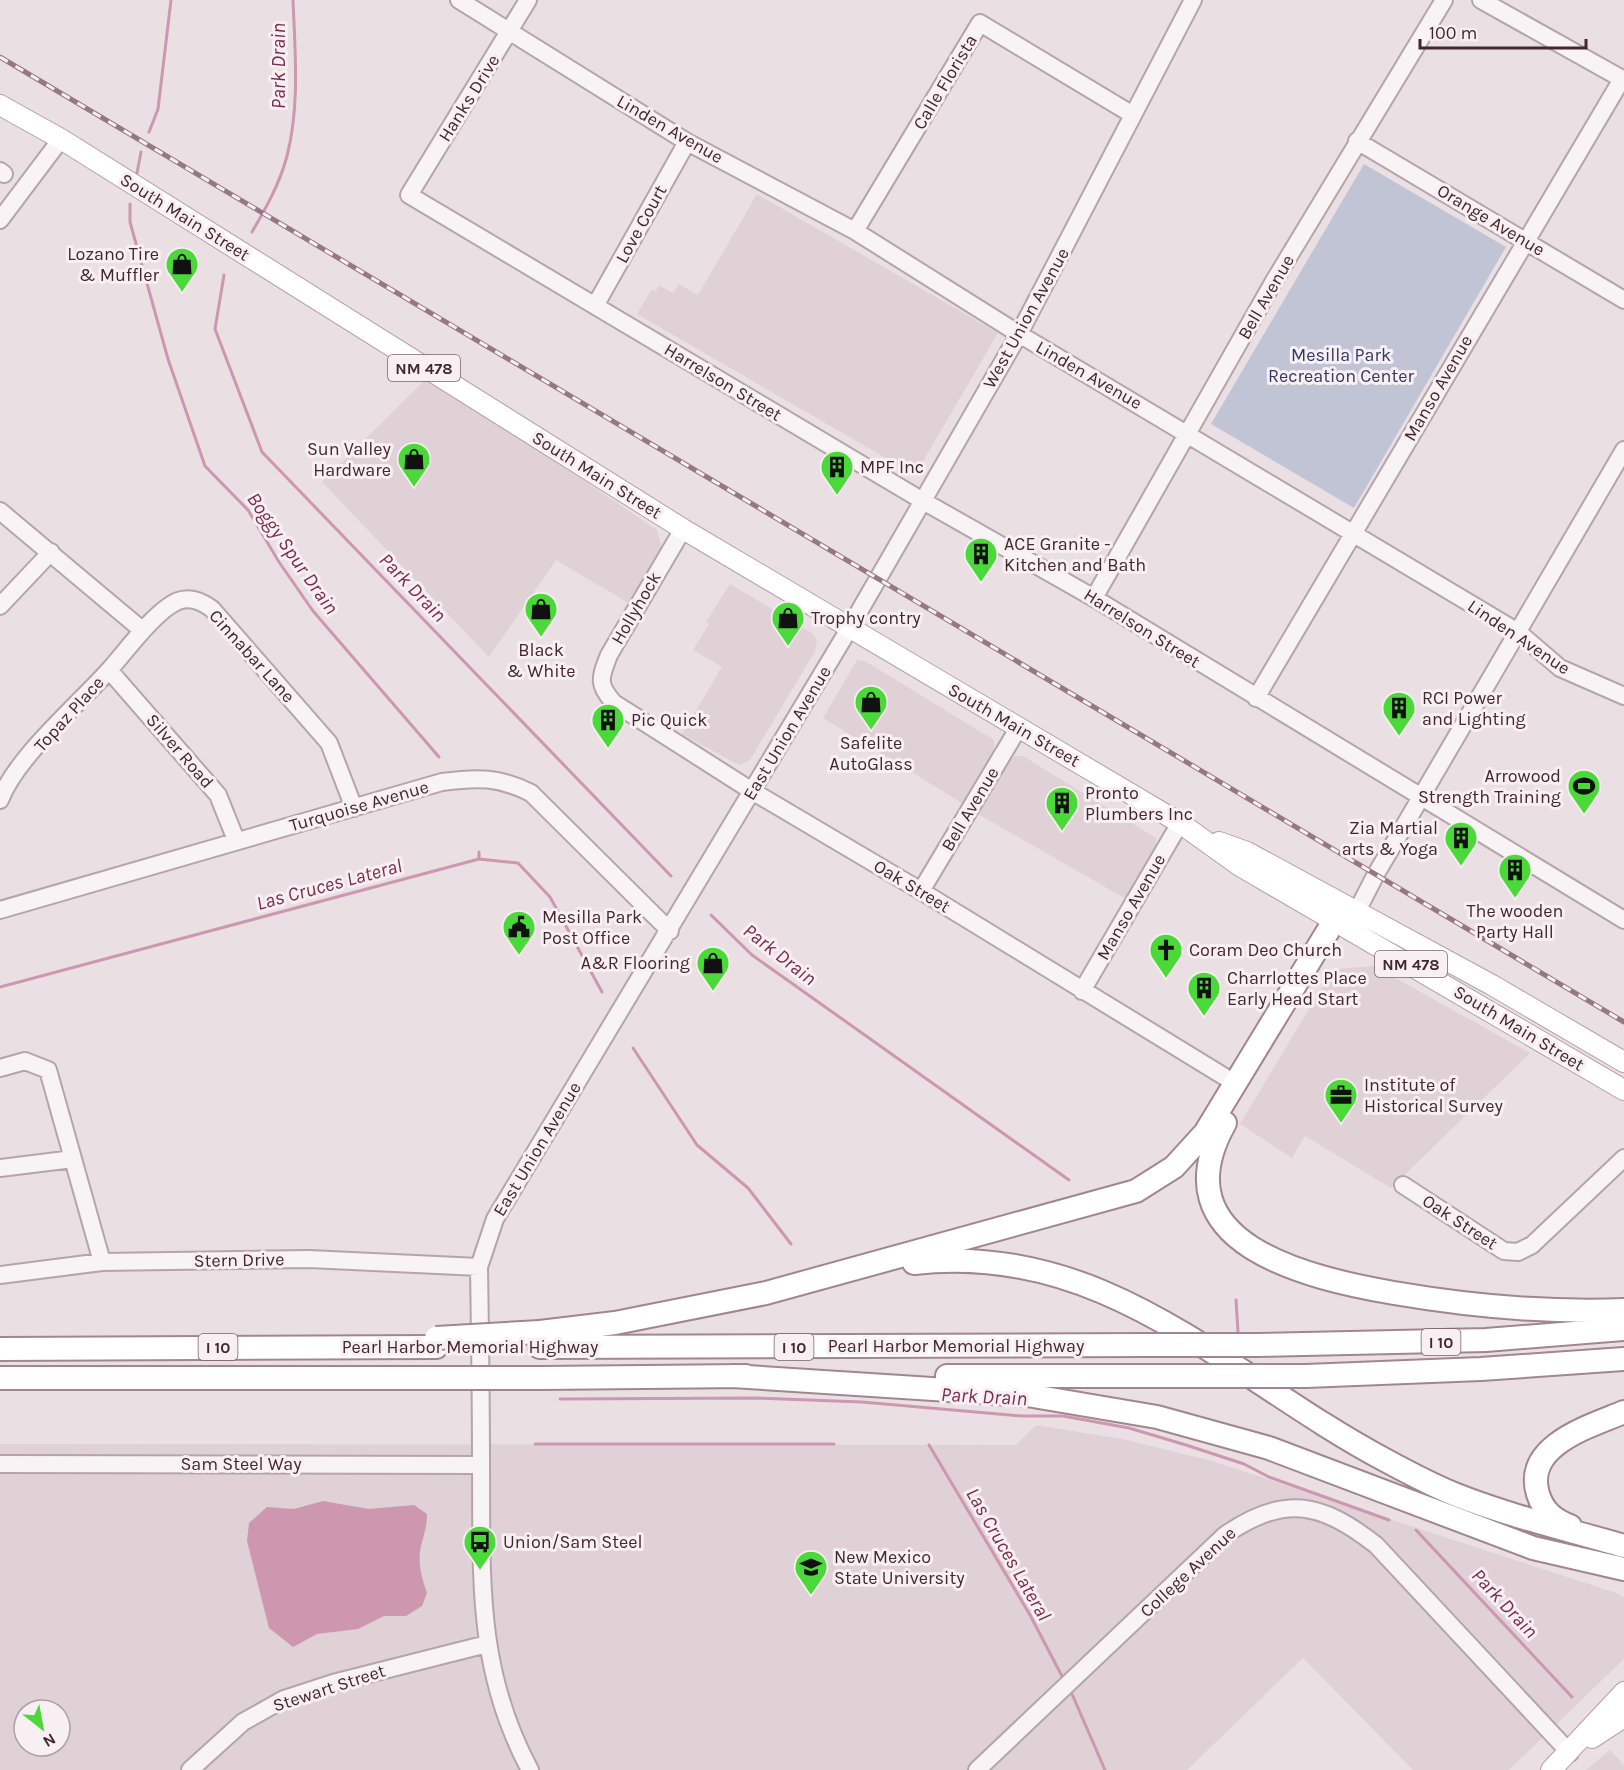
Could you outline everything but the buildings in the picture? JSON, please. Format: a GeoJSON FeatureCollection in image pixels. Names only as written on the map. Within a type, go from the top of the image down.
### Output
{"type":"FeatureCollection","features":[{"type":"Feature","properties":{"kind":"highway"},"geometry":{"type":"LineString","coordinates":[[786,1288],[1124,1196],[1162,1176],[1190,1152],[1218,1116],[1345,920]]}},
{"type":"Feature","properties":{"kind":"highway"},"geometry":{"type":"LineString","coordinates":[[1345,920],[1214,1145],[1208,1164],[1209,1185],[1217,1210],[1225,1222],[1245,1244],[1275,1262],[1339,1283],[1453,1303],[1569,1311],[1624,1310]]}},
{"type":"Feature","properties":{"kind":"highway"},"geometry":{"type":"LineString","coordinates":[[540,1340],[897,1266],[944,1261],[974,1262],[1050,1273],[1098,1289],[1146,1311],[1356,1443],[1422,1479],[1491,1508],[1617,1544]]}},
{"type":"Feature","properties":{"kind":"highway","name":"Pearl Harbor Memorial Highway"},"geometry":{"type":"LineString","coordinates":[[0,1348],[540,1340],[1257,1345],[1486,1340],[1624,1329]]}},
{"type":"Feature","properties":{"kind":"highway","name":"Pearl Harbor Memorial Highway"},"geometry":{"type":"LineString","coordinates":[[0,1378],[1306,1376],[1481,1369],[1624,1359]]}},
{"type":"Feature","properties":{"kind":"highway"},"geometry":{"type":"LineString","coordinates":[[732,1376],[1027,1395],[1157,1417],[1269,1448],[1416,1501],[1624,1583]]}},
{"type":"Feature","properties":{"kind":"highway"},"geometry":{"type":"LineString","coordinates":[[1617,1544],[1551,1516],[1542,1505],[1536,1479],[1544,1456],[1552,1448],[1580,1431],[1624,1412]]}},
{"type":"Feature","properties":{"kind":"highway"},"geometry":{"type":"LineString","coordinates":[[1533,1548],[1624,1569]]}},
{"type":"Feature","properties":{"kind":"main road","name":"South Main Street"},"geometry":{"type":"LineString","coordinates":[[0,105],[61,139],[683,529],[1200,835],[1246,852],[1345,920],[1624,1090]]}},
{"type":"Feature","properties":{"kind":"main road","name":"South Main Street"},"geometry":{"type":"LineString","coordinates":[[1345,920],[1492,985],[1624,1062]]}},
{"type":"Feature","properties":{"kind":"main road"},"geometry":{"type":"LineString","coordinates":[[1551,1770],[1570,1753],[1624,1692]]}},
{"type":"Feature","properties":{"kind":"main road"},"geometry":{"type":"LineString","coordinates":[[1570,1753],[1624,1717]]}},
{"type":"Feature","properties":{"kind":"street","name":"Linden Avenue"},"geometry":{"type":"LineString","coordinates":[[459,0],[687,142],[855,231],[1019,334],[1189,433],[1518,632],[1560,668],[1624,696]]}},
{"type":"Feature","properties":{"kind":"street","name":"Hanks Drive"},"geometry":{"type":"LineString","coordinates":[[409,195],[510,33],[528,0]]}},
{"type":"Feature","properties":{"kind":"street","name":"West Union Avenue"},"geometry":{"type":"LineString","coordinates":[[849,629],[1019,334],[1192,0]]}},
{"type":"Feature","properties":{"kind":"street","name":"Bell Avenue"},"geometry":{"type":"LineString","coordinates":[[1094,598],[1357,141],[1444,0]]}},
{"type":"Feature","properties":{"kind":"street"},"geometry":{"type":"LineString","coordinates":[[1481,0],[1623,79]]}},
{"type":"Feature","properties":{"kind":"street","name":"Calle Florista"},"geometry":{"type":"LineString","coordinates":[[855,231],[980,23],[1133,115]]}},
{"type":"Feature","properties":{"kind":"street","name":"Manso Avenue"},"geometry":{"type":"LineString","coordinates":[[1256,698],[1525,240],[1623,79]]}},
{"type":"Feature","properties":{"kind":"street"},"geometry":{"type":"LineString","coordinates":[[0,220],[61,139]]}},
{"type":"Feature","properties":{"kind":"street","name":"Orange Avenue"},"geometry":{"type":"LineString","coordinates":[[1357,141],[1624,300]]}},
{"type":"Feature","properties":{"kind":"street","name":"Love Court"},"geometry":{"type":"LineString","coordinates":[[595,306],[687,142]]}},
{"type":"Feature","properties":{"kind":"street","name":"Harrelson Street"},"geometry":{"type":"LineString","coordinates":[[409,195],[923,501],[1094,598],[1624,920]]}},
{"type":"Feature","properties":{"kind":"street"},"geometry":{"type":"LineString","coordinates":[[1345,920],[1422,798],[1624,450]]}},
{"type":"Feature","properties":{"kind":"street"},"geometry":{"type":"LineString","coordinates":[[0,511],[142,630]]}},
{"type":"Feature","properties":{"kind":"street","name":"Hollyhock"},"geometry":{"type":"LineString","coordinates":[[603,691],[601,676],[609,655],[683,529]]}},
{"type":"Feature","properties":{"kind":"street"},"geometry":{"type":"LineString","coordinates":[[0,606],[51,552]]}},
{"type":"Feature","properties":{"kind":"street","name":"Cinnabar Lane"},"geometry":{"type":"LineString","coordinates":[[142,630],[179,601],[201,600],[212,609],[328,743],[354,808]]}},
{"type":"Feature","properties":{"kind":"street","name":"East Union Avenue"},"geometry":{"type":"LineString","coordinates":[[530,1770],[504,1711],[487,1644],[480,1571],[479,1267],[495,1219],[551,1123],[670,931],[849,629]]}},
{"type":"Feature","properties":{"kind":"street","name":"Topaz Place"},"geometry":{"type":"LineString","coordinates":[[0,800],[4,789],[46,736],[109,670],[142,630]]}},
{"type":"Feature","properties":{"kind":"street","name":"Silver Road"},"geometry":{"type":"LineString","coordinates":[[109,670],[218,795],[236,840]]}},
{"type":"Feature","properties":{"kind":"street","name":"Oak Street"},"geometry":{"type":"LineString","coordinates":[[603,691],[629,715],[1225,1077]]}},
{"type":"Feature","properties":{"kind":"street","name":"Bell Avenue"},"geometry":{"type":"LineString","coordinates":[[921,891],[1018,727]]}},
{"type":"Feature","properties":{"kind":"street","name":"Turquoise Avenue"},"geometry":{"type":"LineString","coordinates":[[0,910],[442,782],[485,778],[513,784],[531,794],[670,931]]}},
{"type":"Feature","properties":{"kind":"street","name":"Manso Avenue"},"geometry":{"type":"LineString","coordinates":[[1082,991],[1180,823]]}},
{"type":"Feature","properties":{"kind":"street"},"geometry":{"type":"LineString","coordinates":[[0,1068],[25,1061],[48,1070],[102,1262]]}},
{"type":"Feature","properties":{"kind":"street","name":"Oak Street"},"geometry":{"type":"LineString","coordinates":[[1403,1185],[1504,1251],[1518,1252],[1532,1245],[1624,1158]]}},
{"type":"Feature","properties":{"kind":"street"},"geometry":{"type":"LineString","coordinates":[[0,1168],[73,1159]]}},
{"type":"Feature","properties":{"kind":"street","name":"Stern Drive"},"geometry":{"type":"LineString","coordinates":[[0,1275],[102,1262],[309,1259],[479,1267]]}},
{"type":"Feature","properties":{"kind":"street","name":"Sam Steel Way"},"geometry":{"type":"LineString","coordinates":[[0,1464],[481,1465]]}},
{"type":"Feature","properties":{"kind":"street","name":"College Avenue"},"geometry":{"type":"LineString","coordinates":[[977,1770],[1225,1534],[1251,1517],[1285,1508],[1319,1510],[1348,1523],[1376,1545],[1570,1753]]}},
{"type":"Feature","properties":{"kind":"street","name":"Stewart Street"},"geometry":{"type":"LineString","coordinates":[[190,1770],[243,1722],[284,1699],[333,1683],[487,1644]]}},
{"type":"Feature","properties":{"kind":"shaded area"},"geometry":{"type":"Polygon","coordinates":[[[757,194],[998,333],[915,475],[637,314],[652,289],[656,291],[659,285],[673,293],[679,284],[698,295],[757,194]]]}},
{"type":"Feature","properties":{"kind":"shaded area"},"geometry":{"type":"Polygon","coordinates":[[[425,380],[552,459],[657,530],[662,548],[630,604],[556,560],[489,657],[322,482],[425,380]]]}},
{"type":"Feature","properties":{"kind":"shaded area"},"geometry":{"type":"Polygon","coordinates":[[[730,584],[812,633],[817,640],[815,651],[750,760],[739,765],[682,734],[722,667],[693,650],[709,624],[706,622],[730,584]]]}},
{"type":"Feature","properties":{"kind":"shaded area"},"geometry":{"type":"Polygon","coordinates":[[[857,660],[865,661],[994,740],[994,750],[962,803],[823,718],[857,660]]]}},
{"type":"Feature","properties":{"kind":"shaded area"},"geometry":{"type":"Polygon","coordinates":[[[1015,756],[1023,756],[1156,838],[1156,848],[1126,899],[978,814],[1008,763],[1015,756]]]}},
{"type":"Feature","properties":{"kind":"shaded area"},"geometry":{"type":"Polygon","coordinates":[[[1374,966],[1530,1053],[1391,1188],[1305,1136],[1292,1158],[1240,1124],[1324,984],[1336,969],[1374,966]]]}},
{"type":"Feature","properties":{"kind":"shaded area","name":"New Mexico State University"},"geometry":{"type":"Polygon","coordinates":[[[1036,1425],[1127,1440],[1212,1461],[1619,1594],[1624,1598],[1624,1659],[1509,1770],[1413,1770],[1303,1658],[1187,1770],[0,1770],[0,1444],[1016,1445],[1036,1425]]]}},
{"type":"Feature","properties":{"kind":"shaded area"},"geometry":{"type":"Polygon","coordinates":[[[323,1501],[369,1509],[414,1505],[427,1514],[420,1564],[427,1593],[422,1606],[406,1616],[384,1616],[358,1629],[317,1634],[293,1647],[269,1628],[247,1541],[249,1523],[267,1507],[294,1509],[323,1501]]]}},
{"type":"Feature","properties":{"kind":"shaded area"},"geometry":{"type":"Polygon","coordinates":[[[1610,1750],[1624,1765],[1624,1770],[1586,1770],[1610,1750]]]}},
{"type":"Feature","properties":{"kind":"green space","name":"Mesilla Park Recreation Center"},"geometry":{"type":"Polygon","coordinates":[[[1364,164],[1506,247],[1354,508],[1211,424],[1364,164]]]}},
{"type":"Feature","properties":{"kind":"waterway","name":"Boggy Spur Drain"},"geometry":{"type":"LineString","coordinates":[[149,132],[158,109],[171,0]]}},
{"type":"Feature","properties":{"kind":"waterway","name":"Park Drain"},"geometry":{"type":"LineString","coordinates":[[252,232],[281,176],[291,137],[296,78],[293,0]]}},
{"type":"Feature","properties":{"kind":"waterway","name":"Boggy Spur Drain"},"geometry":{"type":"LineString","coordinates":[[137,173],[141,152]]}},
{"type":"Feature","properties":{"kind":"waterway","name":"Boggy Spur Drain"},"geometry":{"type":"LineString","coordinates":[[130,204],[130,222],[168,359],[205,466],[248,510],[279,562],[313,611],[439,757]]}},
{"type":"Feature","properties":{"kind":"waterway","name":"Park Drain"},"geometry":{"type":"LineString","coordinates":[[224,275],[215,329],[262,452],[671,876]]}},
{"type":"Feature","properties":{"kind":"waterway","name":"Boggy Spur Drain"},"geometry":{"type":"LineString","coordinates":[[479,852],[479,859]]}},
{"type":"Feature","properties":{"kind":"waterway","name":"Las Cruces Lateral"},"geometry":{"type":"LineString","coordinates":[[0,987],[479,859],[518,863],[550,897],[602,992]]}},
{"type":"Feature","properties":{"kind":"waterway","name":"Park Drain"},"geometry":{"type":"LineString","coordinates":[[711,915],[752,955],[1069,1180]]}},
{"type":"Feature","properties":{"kind":"waterway","name":"Las Cruces Lateral"},"geometry":{"type":"LineString","coordinates":[[633,1048],[697,1145],[748,1188],[791,1244]]}},
{"type":"Feature","properties":{"kind":"waterway"},"geometry":{"type":"LineString","coordinates":[[1236,1300],[1238,1332]]}},
{"type":"Feature","properties":{"kind":"waterway","name":"Park Drain"},"geometry":{"type":"LineString","coordinates":[[560,1399],[756,1398],[862,1402],[1022,1416],[1063,1416],[1129,1428],[1186,1445],[1244,1464],[1269,1477],[1389,1520]]}},
{"type":"Feature","properties":{"kind":"waterway"},"geometry":{"type":"LineString","coordinates":[[535,1444],[834,1444]]}},
{"type":"Feature","properties":{"kind":"waterway","name":"Las Cruces Lateral"},"geometry":{"type":"LineString","coordinates":[[929,1445],[1030,1615],[1063,1678]]}},
{"type":"Feature","properties":{"kind":"waterway","name":"Park Drain"},"geometry":{"type":"LineString","coordinates":[[1416,1530],[1572,1697]]}},
{"type":"Feature","properties":{"kind":"waterway","name":"Las Cruces Lateral"},"geometry":{"type":"LineString","coordinates":[[1072,1694],[1105,1770]]}},
{"type":"Feature","properties":{"kind":"railway"},"geometry":{"type":"LineString","coordinates":[[0,57],[1624,1022]]}},
{"type":"Feature","properties":{"kind":"place","name":"Lozano Tire & Muffler"},"geometry":{"type":"Point","coordinates":[182,293]}},
{"type":"Feature","properties":{"kind":"place","name":"Sun Valley Hardware"},"geometry":{"type":"Point","coordinates":[414,488]}},
{"type":"Feature","properties":{"kind":"place","name":"MPF Inc"},"geometry":{"type":"Point","coordinates":[837,496]}},
{"type":"Feature","properties":{"kind":"place","name":"ACE Granite - Kitchen and Bath"},"geometry":{"type":"Point","coordinates":[981,583]}},
{"type":"Feature","properties":{"kind":"place","name":"Black & White"},"geometry":{"type":"Point","coordinates":[541,638]}},
{"type":"Feature","properties":{"kind":"place","name":"Trophy contry"},"geometry":{"type":"Point","coordinates":[788,647]}},
{"type":"Feature","properties":{"kind":"place","name":"Safelite AutoGlass"},"geometry":{"type":"Point","coordinates":[871,731]}},
{"type":"Feature","properties":{"kind":"place","name":"RCI Power and Lighting"},"geometry":{"type":"Point","coordinates":[1399,737]}},
{"type":"Feature","properties":{"kind":"place","name":"Pic Quick"},"geometry":{"type":"Point","coordinates":[608,749]}},
{"type":"Feature","properties":{"kind":"place","name":"Arrowood Strength Training"},"geometry":{"type":"Point","coordinates":[1584,815]}},
{"type":"Feature","properties":{"kind":"place","name":"Pronto Plumbers Inc"},"geometry":{"type":"Point","coordinates":[1062,832]}},
{"type":"Feature","properties":{"kind":"place","name":"Zia Martial arts & Yoga"},"geometry":{"type":"Point","coordinates":[1461,867]}},
{"type":"Feature","properties":{"kind":"place","name":"The wooden Party Hall"},"geometry":{"type":"Point","coordinates":[1515,899]}},
{"type":"Feature","properties":{"kind":"place","name":"Mesilla Park Post Office"},"geometry":{"type":"Point","coordinates":[519,956]}},
{"type":"Feature","properties":{"kind":"place","name":"Coram Deo Church"},"geometry":{"type":"Point","coordinates":[1166,979]}},
{"type":"Feature","properties":{"kind":"place","name":"A&R Flooring"},"geometry":{"type":"Point","coordinates":[713,992]}},
{"type":"Feature","properties":{"kind":"place","name":"Charrlottes Place Early Head Start"},"geometry":{"type":"Point","coordinates":[1204,1017]}},
{"type":"Feature","properties":{"kind":"place","name":"Institute of Historical Survey"},"geometry":{"type":"Point","coordinates":[1341,1124]}},
{"type":"Feature","properties":{"kind":"place","name":"Union/Sam Steel"},"geometry":{"type":"Point","coordinates":[480,1571]}},
{"type":"Feature","properties":{"kind":"place","name":"New Mexico State University"},"geometry":{"type":"Point","coordinates":[811,1596]}}]}
